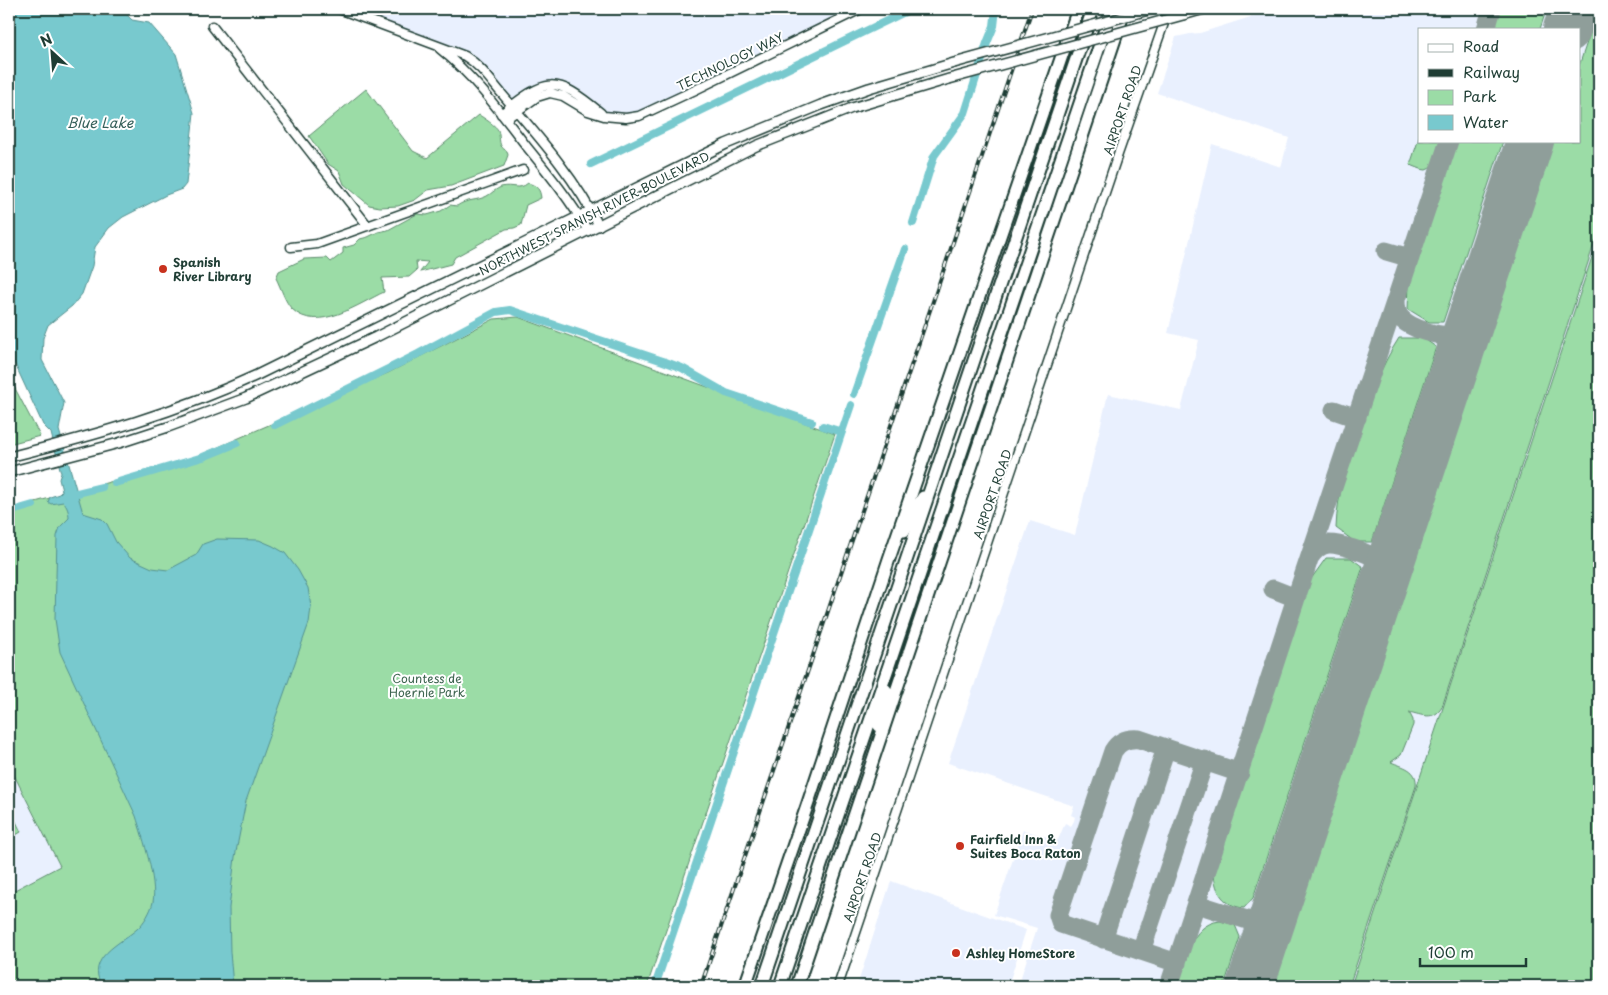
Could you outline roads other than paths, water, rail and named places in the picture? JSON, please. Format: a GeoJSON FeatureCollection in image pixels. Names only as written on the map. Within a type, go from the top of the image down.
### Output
{"type":"FeatureCollection","features":[{"type":"Feature","properties":{"kind":"highway"},"geometry":{"type":"LineString","coordinates":[[745,986],[1078,9]]}},
{"type":"Feature","properties":{"kind":"highway"},"geometry":{"type":"LineString","coordinates":[[762,986],[1094,9]]}},
{"type":"Feature","properties":{"kind":"highway"},"geometry":{"type":"LineString","coordinates":[[780,986],[1112,9]]}},
{"type":"Feature","properties":{"kind":"highway"},"geometry":{"type":"LineString","coordinates":[[797,986],[1125,9]]}},
{"type":"Feature","properties":{"kind":"highway"},"geometry":{"type":"LineString","coordinates":[[889,559],[938,469]]}},
{"type":"Feature","properties":{"kind":"highway"},"geometry":{"type":"LineString","coordinates":[[871,770],[894,649]]}},
{"type":"Feature","properties":{"kind":"main road","name":"NORTHWEST SPANISH RIVER BOULEVARD"},"geometry":{"type":"LineString","coordinates":[[9,457],[73,441],[166,413],[240,384],[709,152],[789,117],[869,88],[1152,9]]}},
{"type":"Feature","properties":{"kind":"main road","name":"NORTHWEST SPANISH RIVER BOULEVARD"},"geometry":{"type":"LineString","coordinates":[[9,472],[142,436],[246,398],[600,226],[710,168],[780,136],[852,108],[949,79],[1204,9]]}},
{"type":"Feature","properties":{"kind":"main road"},"geometry":{"type":"LineString","coordinates":[[240,384],[246,398]]}},
{"type":"Feature","properties":{"kind":"main road"},"geometry":{"type":"LineString","coordinates":[[229,388],[235,402]]}},
{"type":"Feature","properties":{"kind":"street"},"geometry":{"type":"LineString","coordinates":[[338,9],[471,59],[515,108],[580,191],[600,226]]}},
{"type":"Feature","properties":{"kind":"street","name":"TECHNOLOGY WAY"},"geometry":{"type":"LineString","coordinates":[[503,116],[515,108],[535,89],[554,85],[570,90],[604,116],[626,118],[651,112],[861,9]]}},
{"type":"Feature","properties":{"kind":"street","name":"AIRPORT ROAD"},"geometry":{"type":"LineString","coordinates":[[838,986],[1116,160],[1169,9]]}},
{"type":"Feature","properties":{"kind":"street"},"geometry":{"type":"LineString","coordinates":[[212,26],[368,226]]}},
{"type":"Feature","properties":{"kind":"street"},"geometry":{"type":"LineString","coordinates":[[433,44],[461,66],[483,90],[569,200],[588,231]]}},
{"type":"Feature","properties":{"kind":"street"},"geometry":{"type":"LineString","coordinates":[[291,247],[317,244],[523,170]]}},
{"type":"Feature","properties":{"kind":"water","name":"Blue Lake"},"geometry":{"type":"Polygon","coordinates":[[[9,9],[121,9],[132,20],[149,23],[176,54],[194,113],[186,184],[182,189],[123,217],[109,228],[95,247],[92,266],[82,294],[72,306],[48,325],[43,338],[42,360],[64,403],[59,430],[83,513],[102,519],[107,524],[116,542],[130,558],[152,568],[168,570],[196,555],[203,544],[217,539],[259,540],[285,553],[298,570],[308,588],[311,607],[309,623],[246,801],[235,857],[229,908],[233,986],[102,986],[98,976],[98,967],[101,960],[114,946],[137,929],[147,917],[151,909],[154,893],[149,859],[136,816],[60,652],[55,619],[57,536],[60,527],[69,518],[69,514],[63,502],[51,504],[48,502],[50,497],[62,491],[59,479],[61,473],[51,433],[43,425],[9,351],[9,9]]]}},
{"type":"Feature","properties":{"kind":"waterway"},"geometry":{"type":"LineString","coordinates":[[591,164],[911,9]]}},
{"type":"Feature","properties":{"kind":"waterway"},"geometry":{"type":"LineString","coordinates":[[913,223],[934,156],[965,113],[994,26],[996,9]]}},
{"type":"Feature","properties":{"kind":"waterway"},"geometry":{"type":"LineString","coordinates":[[854,394],[905,249]]}},
{"type":"Feature","properties":{"kind":"waterway"},"geometry":{"type":"LineString","coordinates":[[275,425],[418,354],[496,312],[510,310],[682,368],[726,393],[812,422]]}},
{"type":"Feature","properties":{"kind":"waterway"},"geometry":{"type":"LineString","coordinates":[[655,986],[851,405]]}},
{"type":"Feature","properties":{"kind":"waterway"},"geometry":{"type":"LineString","coordinates":[[823,426],[842,432]]}},
{"type":"Feature","properties":{"kind":"waterway"},"geometry":{"type":"LineString","coordinates":[[115,483],[203,457],[237,443]]}},
{"type":"Feature","properties":{"kind":"waterway"},"geometry":{"type":"LineString","coordinates":[[69,495],[102,487]]}},
{"type":"Feature","properties":{"kind":"waterway"},"geometry":{"type":"LineString","coordinates":[[9,512],[33,505]]}},
{"type":"Feature","properties":{"kind":"railway"},"geometry":{"type":"LineString","coordinates":[[701,986],[1032,9]]}},
{"type":"Feature","properties":{"kind":"place","name":"Spanish River Library"},"geometry":{"type":"Point","coordinates":[163,269]}},
{"type":"Feature","properties":{"kind":"place","name":"Fairfield Inn & Suites Boca Raton"},"geometry":{"type":"Point","coordinates":[960,846]}},
{"type":"Feature","properties":{"kind":"place","name":"Ashley HomeStore"},"geometry":{"type":"Point","coordinates":[956,953]}},
{"type":"Feature","properties":{"kind":"park label","name":"Countess de Hoernle Park"},"geometry":{"type":"Point","coordinates":[427,685]}}]}
